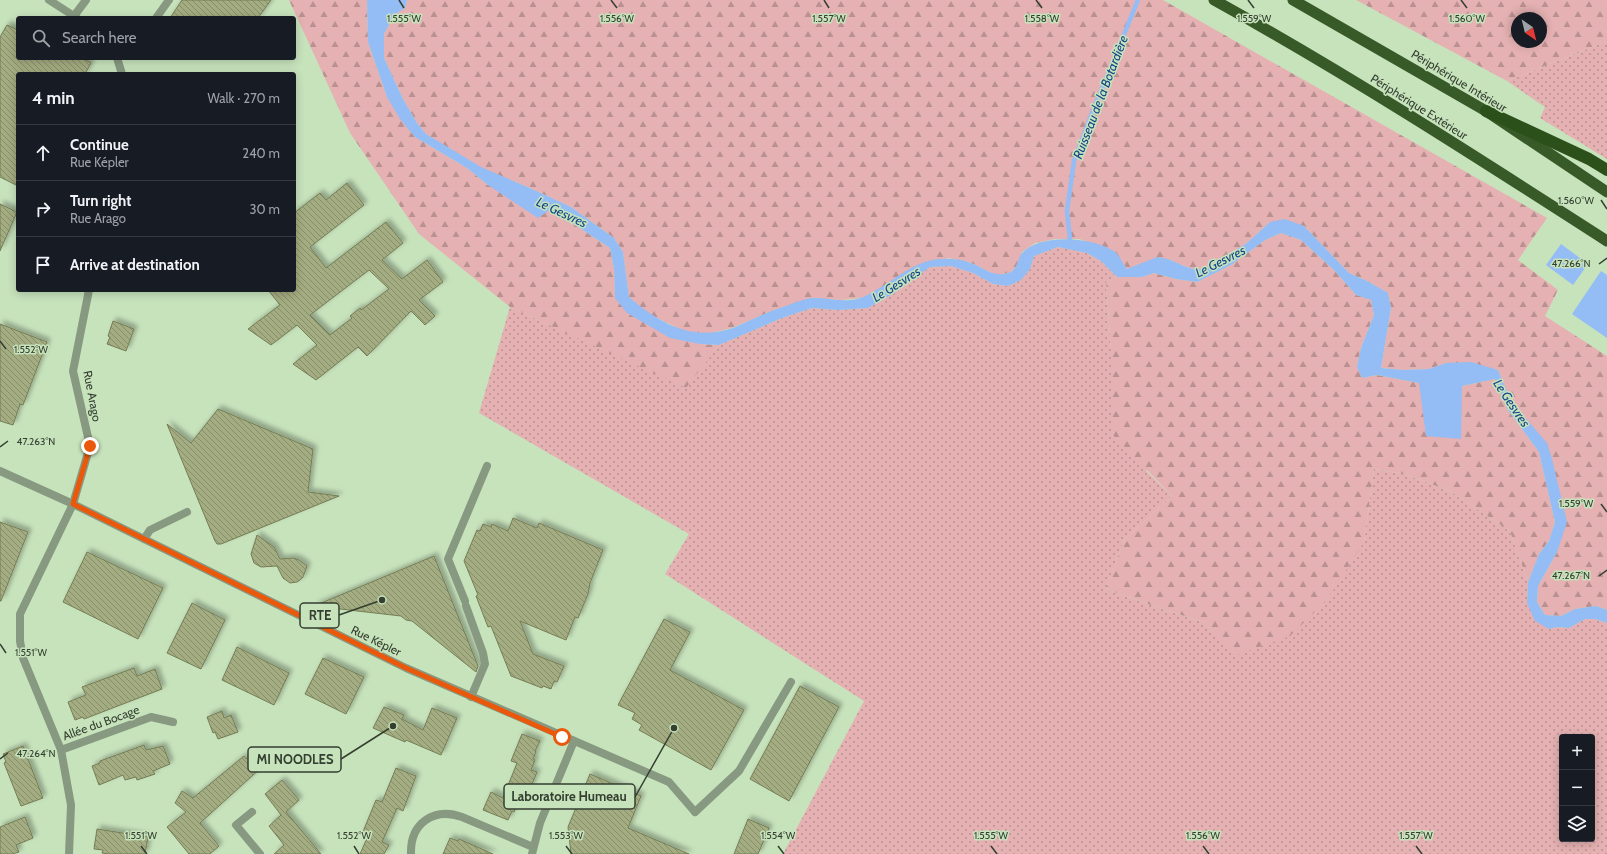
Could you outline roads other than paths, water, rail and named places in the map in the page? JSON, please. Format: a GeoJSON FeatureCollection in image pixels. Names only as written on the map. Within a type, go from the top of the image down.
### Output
{"type":"FeatureCollection","features":[{"type":"Feature","properties":{"kind":"highway","name":"Périphérique Extérieur"},"geometry":{"type":"LineString","coordinates":[[1214,0],[1363,87],[1524,187],[1607,241]]}},
{"type":"Feature","properties":{"kind":"highway","name":"Périphérique Intérieur"},"geometry":{"type":"LineString","coordinates":[[1293,0],[1486,112],[1607,192]]}},
{"type":"Feature","properties":{"kind":"highway"},"geometry":{"type":"LineString","coordinates":[[1486,112],[1589,159],[1607,170]]}},
{"type":"Feature","properties":{"kind":"street"},"geometry":{"type":"LineString","coordinates":[[49,0],[74,16]]}},
{"type":"Feature","properties":{"kind":"street"},"geometry":{"type":"LineString","coordinates":[[77,16],[86,0]]}},
{"type":"Feature","properties":{"kind":"street"},"geometry":{"type":"LineString","coordinates":[[157,16],[169,0]]}},
{"type":"Feature","properties":{"kind":"street"},"geometry":{"type":"LineString","coordinates":[[118,60],[122,72]]}},
{"type":"Feature","properties":{"kind":"street","name":"Rue Arago"},"geometry":{"type":"LineString","coordinates":[[69,854],[72,805],[60,750],[24,658],[20,641],[20,614],[73,504],[90,446],[73,371],[89,292]]}},
{"type":"Feature","properties":{"kind":"street"},"geometry":{"type":"LineString","coordinates":[[471,697],[485,664],[483,653],[466,604],[448,560],[487,466]]}},
{"type":"Feature","properties":{"kind":"street","name":"Rue Képler"},"geometry":{"type":"LineString","coordinates":[[0,471],[73,504],[406,668],[669,782],[694,812],[740,771],[791,682]]}},
{"type":"Feature","properties":{"kind":"street"},"geometry":{"type":"LineString","coordinates":[[144,539],[150,530],[187,512]]}},
{"type":"Feature","properties":{"kind":"street","name":"Allée du Bocage"},"geometry":{"type":"LineString","coordinates":[[60,750],[151,717],[173,722]]}},
{"type":"Feature","properties":{"kind":"street"},"geometry":{"type":"LineString","coordinates":[[411,854],[411,845],[420,824],[430,817],[443,813],[462,817],[532,851],[540,823],[574,741]]}},
{"type":"Feature","properties":{"kind":"street"},"geometry":{"type":"LineString","coordinates":[[252,812],[236,825],[260,854]]}},
{"type":"Feature","properties":{"kind":"water","name":"Le Gesvres"},"geometry":{"type":"Polygon","coordinates":[[[367,0],[407,0],[405,8],[394,15],[384,34],[384,58],[403,99],[417,123],[426,134],[481,167],[571,207],[614,238],[623,252],[629,297],[652,315],[677,328],[704,333],[718,332],[733,328],[770,311],[812,298],[844,300],[857,299],[872,293],[914,266],[932,260],[955,259],[973,264],[992,273],[1002,274],[1008,273],[1014,269],[1023,252],[1032,246],[1043,242],[1069,239],[1082,240],[1106,247],[1117,254],[1127,269],[1157,257],[1168,259],[1196,270],[1208,267],[1247,243],[1270,222],[1285,219],[1304,226],[1349,273],[1388,293],[1391,308],[1381,368],[1403,370],[1429,369],[1446,363],[1471,362],[1498,370],[1511,401],[1547,443],[1567,522],[1557,552],[1538,586],[1537,602],[1545,615],[1561,616],[1575,609],[1596,606],[1607,610],[1607,623],[1595,619],[1585,619],[1569,628],[1557,627],[1549,629],[1535,621],[1527,603],[1528,582],[1539,554],[1549,541],[1555,522],[1539,452],[1508,410],[1495,379],[1462,386],[1461,439],[1426,436],[1419,383],[1377,375],[1362,378],[1357,367],[1361,348],[1374,315],[1371,300],[1356,295],[1334,270],[1301,240],[1281,233],[1265,240],[1231,265],[1197,282],[1176,279],[1154,273],[1142,277],[1117,277],[1101,261],[1087,253],[1058,247],[1034,256],[1030,269],[1021,280],[1008,286],[993,284],[973,273],[951,266],[930,267],[891,295],[868,308],[838,310],[812,308],[782,318],[719,345],[700,344],[670,338],[627,313],[615,298],[614,269],[610,248],[551,209],[538,218],[488,185],[467,168],[415,137],[400,119],[387,97],[368,42],[367,0]]]}},
{"type":"Feature","properties":{"kind":"water"},"geometry":{"type":"Polygon","coordinates":[[[1561,244],[1588,264],[1573,285],[1546,265],[1561,244]]]}},
{"type":"Feature","properties":{"kind":"water"},"geometry":{"type":"Polygon","coordinates":[[[1601,271],[1607,275],[1607,338],[1572,314],[1601,271]]]}},
{"type":"Feature","properties":{"kind":"waterway","name":"Ruisseau de la Botardière"},"geometry":{"type":"LineString","coordinates":[[1067,243],[1070,239],[1067,211],[1074,161],[1138,0]]}},
{"type":"Feature","properties":{"kind":"place","name":"RTE"},"geometry":{"type":"Point","coordinates":[382,600]}},
{"type":"Feature","properties":{"kind":"place","name":"MI NOODLES"},"geometry":{"type":"Point","coordinates":[393,726]}},
{"type":"Feature","properties":{"kind":"place","name":"Laboratoire Humeau"},"geometry":{"type":"Point","coordinates":[674,728]}}]}
